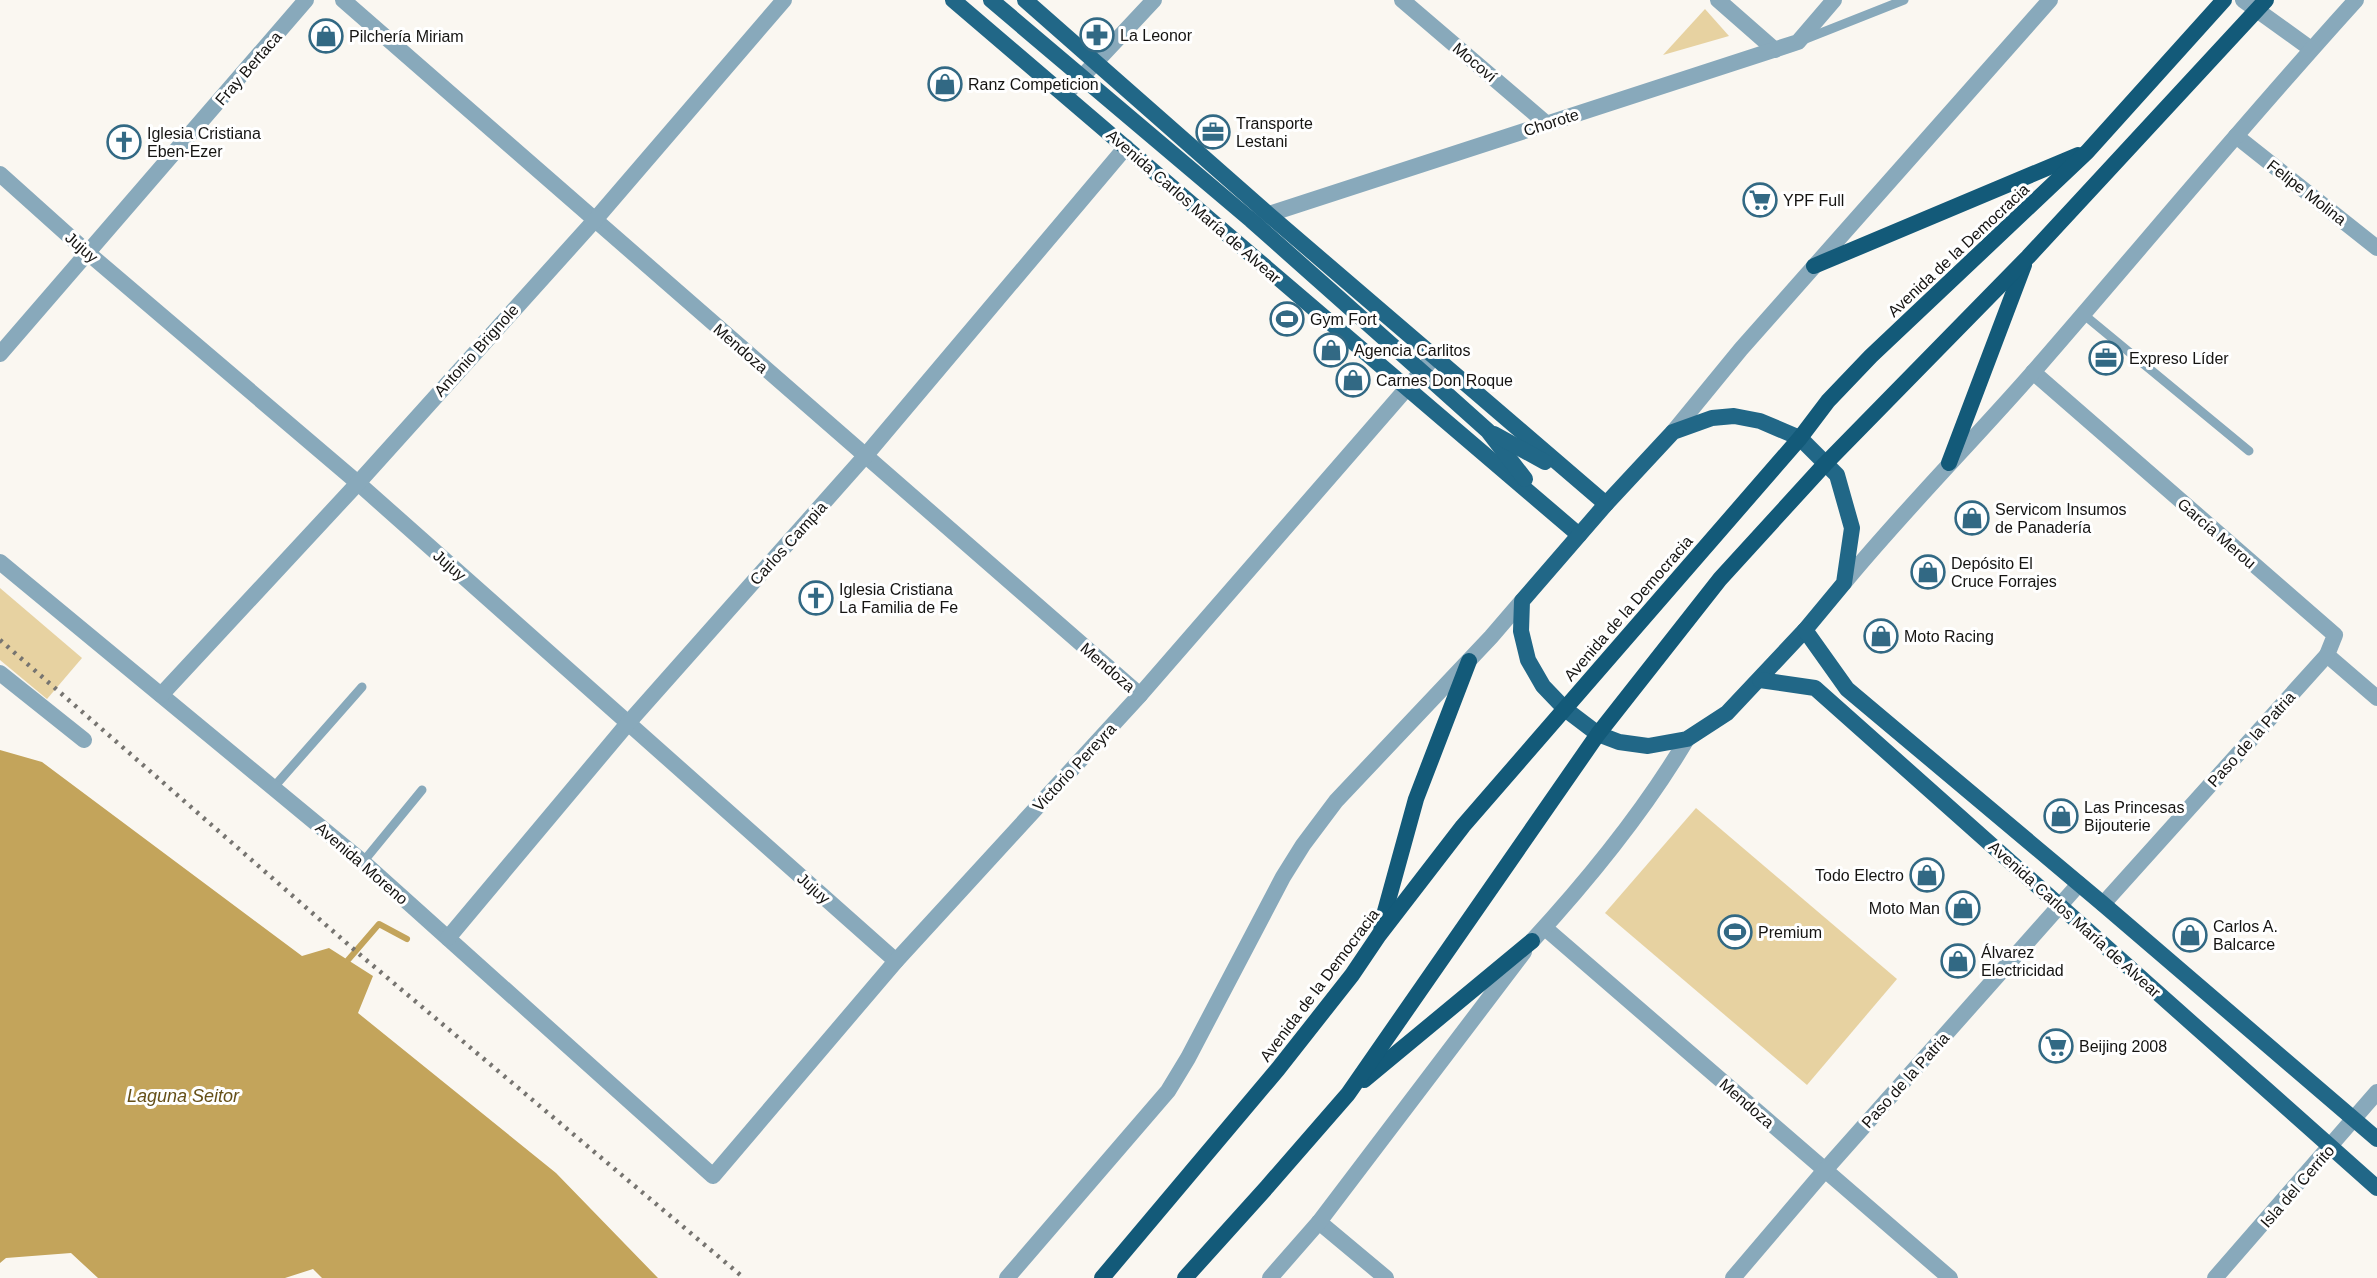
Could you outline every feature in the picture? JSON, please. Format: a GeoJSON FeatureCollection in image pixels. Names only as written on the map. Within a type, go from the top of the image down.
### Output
{"type":"FeatureCollection","features":[{"type":"Feature","properties":{"kind":"highway","name":"Avenida de la Democracia"},"geometry":{"type":"LineString","coordinates":[[1102,1278],[1278,1070],[1463,826],[1800,438],[1827,401],[1871,356],[2087,152],[2224,0]]}},
{"type":"Feature","properties":{"kind":"highway"},"geometry":{"type":"LineString","coordinates":[[1185,1278],[1347,1094],[1598,734],[1720,579],[1825,464],[2028,257],[2255,4]]}},
{"type":"Feature","properties":{"kind":"highway"},"geometry":{"type":"LineString","coordinates":[[1814,266],[2087,152]]}},
{"type":"Feature","properties":{"kind":"highway"},"geometry":{"type":"LineString","coordinates":[[1949,463],[2028,257]]}},
{"type":"Feature","properties":{"kind":"highway"},"geometry":{"type":"LineString","coordinates":[[1379,935],[1416,799],[1469,661]]}},
{"type":"Feature","properties":{"kind":"highway"},"geometry":{"type":"LineString","coordinates":[[1347,1094],[1532,941]]}},
{"type":"Feature","properties":{"kind":"main road","name":"Avenida Carlos María de Alvear"},"geometry":{"type":"LineString","coordinates":[[953,0],[1579,535]]}},
{"type":"Feature","properties":{"kind":"main road","name":"Avenida Carlos María de Alvear"},"geometry":{"type":"LineString","coordinates":[[991,0],[1251,220],[1422,370],[1488,431],[1544,504]]}},
{"type":"Feature","properties":{"kind":"main road","name":"Avenida Carlos María de Alvear"},"geometry":{"type":"LineString","coordinates":[[1025,0],[1268,214],[1606,504]]}},
{"type":"Feature","properties":{"kind":"main road"},"geometry":{"type":"LineString","coordinates":[[1734,416],[1760,421],[1800,438],[1837,476],[1852,528],[1844,583],[1805,630],[1727,713],[1688,739],[1648,746],[1619,742],[1598,734],[1565,709],[1543,686],[1528,660],[1521,631],[1522,601],[1579,535],[1673,432],[1712,418],[1734,416]]}},
{"type":"Feature","properties":{"kind":"main road","name":"Avenida Carlos María de Alvear"},"geometry":{"type":"LineString","coordinates":[[1488,431],[1578,480]]}},
{"type":"Feature","properties":{"kind":"main road","name":"Avenida Carlos María de Alvear"},"geometry":{"type":"LineString","coordinates":[[1805,630],[1847,689],[2103,903],[2377,1139]]}},
{"type":"Feature","properties":{"kind":"main road","name":"Avenida Carlos María de Alvear"},"geometry":{"type":"LineString","coordinates":[[1760,680],[1815,688],[2377,1188]]}},
{"type":"Feature","properties":{"kind":"street","name":"Fray Bertaca"},"geometry":{"type":"LineString","coordinates":[[0,354],[306,0]]}},
{"type":"Feature","properties":{"kind":"street","name":"Mendoza"},"geometry":{"type":"LineString","coordinates":[[343,0],[1140,695]]}},
{"type":"Feature","properties":{"kind":"street","name":"Antonio Brignole"},"geometry":{"type":"LineString","coordinates":[[161,694],[358,483],[594,221],[784,0]]}},
{"type":"Feature","properties":{"kind":"street"},"geometry":{"type":"LineString","coordinates":[[1065,95],[1154,0]]}},
{"type":"Feature","properties":{"kind":"street","name":"Mocoví"},"geometry":{"type":"LineString","coordinates":[[1402,0],[1547,124]]}},
{"type":"Feature","properties":{"kind":"street"},"geometry":{"type":"LineString","coordinates":[[1718,0],[1775,50]]}},
{"type":"Feature","properties":{"kind":"street"},"geometry":{"type":"LineString","coordinates":[[1798,42],[1834,0]]}},
{"type":"Feature","properties":{"kind":"street"},"geometry":{"type":"LineString","coordinates":[[1673,432],[1741,348],[2050,0]]}},
{"type":"Feature","properties":{"kind":"street"},"geometry":{"type":"LineString","coordinates":[[1844,583],[1892,524],[1933,483],[2033,372],[2356,0]]}},
{"type":"Feature","properties":{"kind":"street"},"geometry":{"type":"LineString","coordinates":[[2255,4],[2311,50]]}},
{"type":"Feature","properties":{"kind":"street","name":"Chorote"},"geometry":{"type":"LineString","coordinates":[[1251,220],[1798,42]]}},
{"type":"Feature","properties":{"kind":"street","name":"Felipe Molina"},"geometry":{"type":"LineString","coordinates":[[2236,136],[2377,248]]}},
{"type":"Feature","properties":{"kind":"street","name":"Carlos Campia"},"geometry":{"type":"LineString","coordinates":[[448,938],[629,722],[866,455],[1126,147]]}},
{"type":"Feature","properties":{"kind":"street","name":"Jujuy"},"geometry":{"type":"LineString","coordinates":[[0,174],[88,253],[358,483],[896,961]]}},
{"type":"Feature","properties":{"kind":"street","name":"Victorio Pereyra"},"geometry":{"type":"LineString","coordinates":[[713,1176],[896,961],[1140,695],[1434,357]]}},
{"type":"Feature","properties":{"kind":"street","name":"García Merou"},"geometry":{"type":"LineString","coordinates":[[2033,372],[2335,635],[2327,655]]}},
{"type":"Feature","properties":{"kind":"street","name":"Avenida Moreno"},"geometry":{"type":"LineString","coordinates":[[0,562],[363,861],[713,1176]]}},
{"type":"Feature","properties":{"kind":"street"},"geometry":{"type":"LineString","coordinates":[[1008,1278],[1168,1091],[1188,1058],[1283,877],[1303,845],[1336,801],[1469,661],[1522,601]]}},
{"type":"Feature","properties":{"kind":"street"},"geometry":{"type":"LineString","coordinates":[[2327,655],[2377,699]]}},
{"type":"Feature","properties":{"kind":"street","name":"Paso de la Patria"},"geometry":{"type":"LineString","coordinates":[[2103,903],[2327,655]]}},
{"type":"Feature","properties":{"kind":"street"},"geometry":{"type":"LineString","coordinates":[[0,673],[84,740]]}},
{"type":"Feature","properties":{"kind":"street"},"geometry":{"type":"LineString","coordinates":[[1269,1278],[1319,1222],[1532,941],[1632,821],[1662,781],[1688,739]]}},
{"type":"Feature","properties":{"kind":"street","name":"Paso de la Patria"},"geometry":{"type":"LineString","coordinates":[[1732,1278],[2079,884]]}},
{"type":"Feature","properties":{"kind":"street","name":"Mendoza"},"geometry":{"type":"LineString","coordinates":[[1545,928],[1950,1278]]}},
{"type":"Feature","properties":{"kind":"street","name":"Isla del Cerrito"},"geometry":{"type":"LineString","coordinates":[[2216,1278],[2331,1148],[2377,1092]]}},
{"type":"Feature","properties":{"kind":"street"},"geometry":{"type":"LineString","coordinates":[[1319,1222],[1386,1278]]}},
{"type":"Feature","properties":{"kind":"lane"},"geometry":{"type":"LineString","coordinates":[[1798,42],[1904,0]]}},
{"type":"Feature","properties":{"kind":"lane"},"geometry":{"type":"LineString","coordinates":[[2083,314],[2249,451]]}},
{"type":"Feature","properties":{"kind":"lane"},"geometry":{"type":"LineString","coordinates":[[273,788],[362,687]]}},
{"type":"Feature","properties":{"kind":"lane"},"geometry":{"type":"LineString","coordinates":[[363,861],[422,790]]}},
{"type":"Feature","properties":{"kind":"shaded area"},"geometry":{"type":"Polygon","coordinates":[[[1705,9],[1729,36],[1663,55],[1705,9]]]}},
{"type":"Feature","properties":{"kind":"shaded area"},"geometry":{"type":"Polygon","coordinates":[[[0,588],[82,658],[47,699],[0,660],[0,588]]]}},
{"type":"Feature","properties":{"kind":"shaded area","name":"Premium"},"geometry":{"type":"Polygon","coordinates":[[[1696,808],[1897,979],[1807,1085],[1605,913],[1696,808]]]}},
{"type":"Feature","properties":{"kind":"water","name":"Laguna Seitor"},"geometry":{"type":"Polygon","coordinates":[[[0,750],[42,762],[302,956],[329,948],[373,976],[358,1013],[556,1173],[658,1278],[322,1278],[313,1269],[285,1278],[98,1278],[71,1253],[6,1258],[0,1263],[0,750]]]}},
{"type":"Feature","properties":{"kind":"waterway"},"geometry":{"type":"LineString","coordinates":[[348,960],[379,924],[407,939]]}},
{"type":"Feature","properties":{"kind":"railway"},"geometry":{"type":"LineString","coordinates":[[0,640],[358,953],[744,1278]]}},
{"type":"Feature","properties":{"kind":"place","name":"La Leonor"},"geometry":{"type":"Point","coordinates":[1097,35]}},
{"type":"Feature","properties":{"kind":"place","name":"Pilchería Miriam"},"geometry":{"type":"Point","coordinates":[326,36]}},
{"type":"Feature","properties":{"kind":"place","name":"Ranz Competicion"},"geometry":{"type":"Point","coordinates":[945,84]}},
{"type":"Feature","properties":{"kind":"place","name":"Transporte Lestani"},"geometry":{"type":"Point","coordinates":[1213,132]}},
{"type":"Feature","properties":{"kind":"place","name":"Iglesia Cristiana Eben-Ezer"},"geometry":{"type":"Point","coordinates":[124,142]}},
{"type":"Feature","properties":{"kind":"place","name":"YPF Full"},"geometry":{"type":"Point","coordinates":[1760,200]}},
{"type":"Feature","properties":{"kind":"place","name":"Gym Fort"},"geometry":{"type":"Point","coordinates":[1287,319]}},
{"type":"Feature","properties":{"kind":"place","name":"Agencia Carlitos"},"geometry":{"type":"Point","coordinates":[1331,350]}},
{"type":"Feature","properties":{"kind":"place","name":"Expreso Líder"},"geometry":{"type":"Point","coordinates":[2106,358]}},
{"type":"Feature","properties":{"kind":"place","name":"Carnes Don Roque"},"geometry":{"type":"Point","coordinates":[1353,380]}},
{"type":"Feature","properties":{"kind":"place","name":"Servicom Insumos de Panadería"},"geometry":{"type":"Point","coordinates":[1972,518]}},
{"type":"Feature","properties":{"kind":"place","name":"Depósito El Cruce Forrajes"},"geometry":{"type":"Point","coordinates":[1928,572]}},
{"type":"Feature","properties":{"kind":"place","name":"Iglesia Cristiana La Familia de Fe"},"geometry":{"type":"Point","coordinates":[816,598]}},
{"type":"Feature","properties":{"kind":"place","name":"Moto Racing"},"geometry":{"type":"Point","coordinates":[1881,636]}},
{"type":"Feature","properties":{"kind":"place","name":"Las Princesas Bijouterie"},"geometry":{"type":"Point","coordinates":[2061,816]}},
{"type":"Feature","properties":{"kind":"place","name":"Todo Electro"},"geometry":{"type":"Point","coordinates":[1927,875]}},
{"type":"Feature","properties":{"kind":"place","name":"Moto Man"},"geometry":{"type":"Point","coordinates":[1963,908]}},
{"type":"Feature","properties":{"kind":"place","name":"Premium"},"geometry":{"type":"Point","coordinates":[1735,932]}},
{"type":"Feature","properties":{"kind":"place","name":"Carlos A. Balcarce"},"geometry":{"type":"Point","coordinates":[2190,935]}},
{"type":"Feature","properties":{"kind":"place","name":"Álvarez Electricidad"},"geometry":{"type":"Point","coordinates":[1958,961]}},
{"type":"Feature","properties":{"kind":"place","name":"Beijing 2008"},"geometry":{"type":"Point","coordinates":[2056,1046]}}]}
